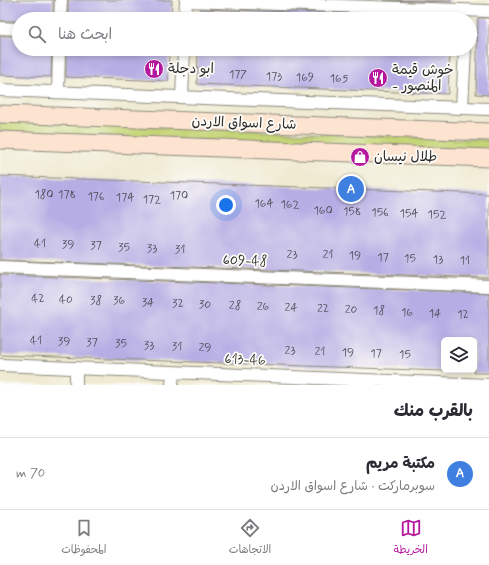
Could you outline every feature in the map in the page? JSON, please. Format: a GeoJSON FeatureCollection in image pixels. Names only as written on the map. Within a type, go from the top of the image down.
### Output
{"type":"FeatureCollection","features":[{"type":"Feature","properties":{"kind":"main road","name":"شارع اسواق الاردن"},"geometry":{"type":"LineString","coordinates":[[0,114],[489,132]]}},
{"type":"Feature","properties":{"kind":"main road","name":"شارع اسواق الاردن"},"geometry":{"type":"LineString","coordinates":[[0,140],[489,158]]}},
{"type":"Feature","properties":{"kind":"street"},"geometry":{"type":"LineString","coordinates":[[60,12],[61,0]]}},
{"type":"Feature","properties":{"kind":"street"},"geometry":{"type":"LineString","coordinates":[[185,12],[186,0],[489,11]]}},
{"type":"Feature","properties":{"kind":"street"},"geometry":{"type":"LineString","coordinates":[[0,28],[12,29]]}},
{"type":"Feature","properties":{"kind":"street"},"geometry":{"type":"LineString","coordinates":[[58,92],[59,56]]}},
{"type":"Feature","properties":{"kind":"street"},"geometry":{"type":"LineString","coordinates":[[182,97],[184,56]]}},
{"type":"Feature","properties":{"kind":"street"},"geometry":{"type":"LineString","coordinates":[[462,108],[465,56]]}},
{"type":"Feature","properties":{"kind":"street"},"geometry":{"type":"LineString","coordinates":[[0,90],[489,109]]}},
{"type":"Feature","properties":{"kind":"street","name":"609-48"},"geometry":{"type":"LineString","coordinates":[[0,267],[489,286]]}},
{"type":"Feature","properties":{"kind":"street","name":"613-46"},"geometry":{"type":"LineString","coordinates":[[0,365],[489,385]]}},
{"type":"Feature","properties":{"kind":"street"},"geometry":{"type":"LineString","coordinates":[[76,368],[76,385]]}},
{"type":"Feature","properties":{"kind":"street"},"geometry":{"type":"LineString","coordinates":[[172,385],[173,372]]}},
{"type":"Feature","properties":{"kind":"green space"},"geometry":{"type":"Polygon","coordinates":[[[0,121],[489,140],[489,152],[0,132],[0,121]]]}},
{"type":"Feature","properties":{"kind":"building"},"geometry":{"type":"Polygon","coordinates":[[[0,0],[53,0],[53,12],[12,12],[12,21],[0,21],[0,0]]]}},
{"type":"Feature","properties":{"kind":"building"},"geometry":{"type":"Polygon","coordinates":[[[68,0],[172,0],[171,12],[68,12],[68,0]]]}},
{"type":"Feature","properties":{"kind":"building"},"geometry":{"type":"Polygon","coordinates":[[[383,0],[451,0],[451,2],[383,0]]]}},
{"type":"Feature","properties":{"kind":"building"},"geometry":{"type":"Polygon","coordinates":[[[200,9],[294,12],[200,12],[200,9]]]}},
{"type":"Feature","properties":{"kind":"building"},"geometry":{"type":"Polygon","coordinates":[[[478,18],[489,18],[489,95],[476,94],[478,18]]]}},
{"type":"Feature","properties":{"kind":"building"},"geometry":{"type":"Polygon","coordinates":[[[0,36],[12,36],[12,56],[52,56],[51,77],[0,75],[0,36]]]}},
{"type":"Feature","properties":{"kind":"building"},"geometry":{"type":"Polygon","coordinates":[[[66,56],[169,56],[168,81],[66,77],[66,56]]]}},
{"type":"Feature","properties":{"kind":"building"},"geometry":{"type":"Polygon","coordinates":[[[198,56],[450,56],[448,94],[197,84],[198,56]]]}},
{"type":"Feature","properties":{"kind":"building"},"geometry":{"type":"Polygon","coordinates":[[[0,176],[489,194],[489,278],[0,260],[0,176]]]}},
{"type":"Feature","properties":{"kind":"building"},"geometry":{"type":"Polygon","coordinates":[[[0,275],[489,293],[489,373],[477,373],[477,337],[441,337],[441,371],[0,355],[0,275]]]}},
{"type":"Feature","properties":{"kind":"place","name":"ابو دجلة"},"geometry":{"type":"Point","coordinates":[154,69]}},
{"type":"Feature","properties":{"kind":"place","name":"خوش قيمة - المنصور"},"geometry":{"type":"Point","coordinates":[378,78]}},
{"type":"Feature","properties":{"kind":"place","name":"طلال نيسان"},"geometry":{"type":"Point","coordinates":[360,157]}},
{"type":"Feature","properties":{"kind":"place","name":"مكتبة مريم"},"geometry":{"type":"Point","coordinates":[351,189]}}]}
